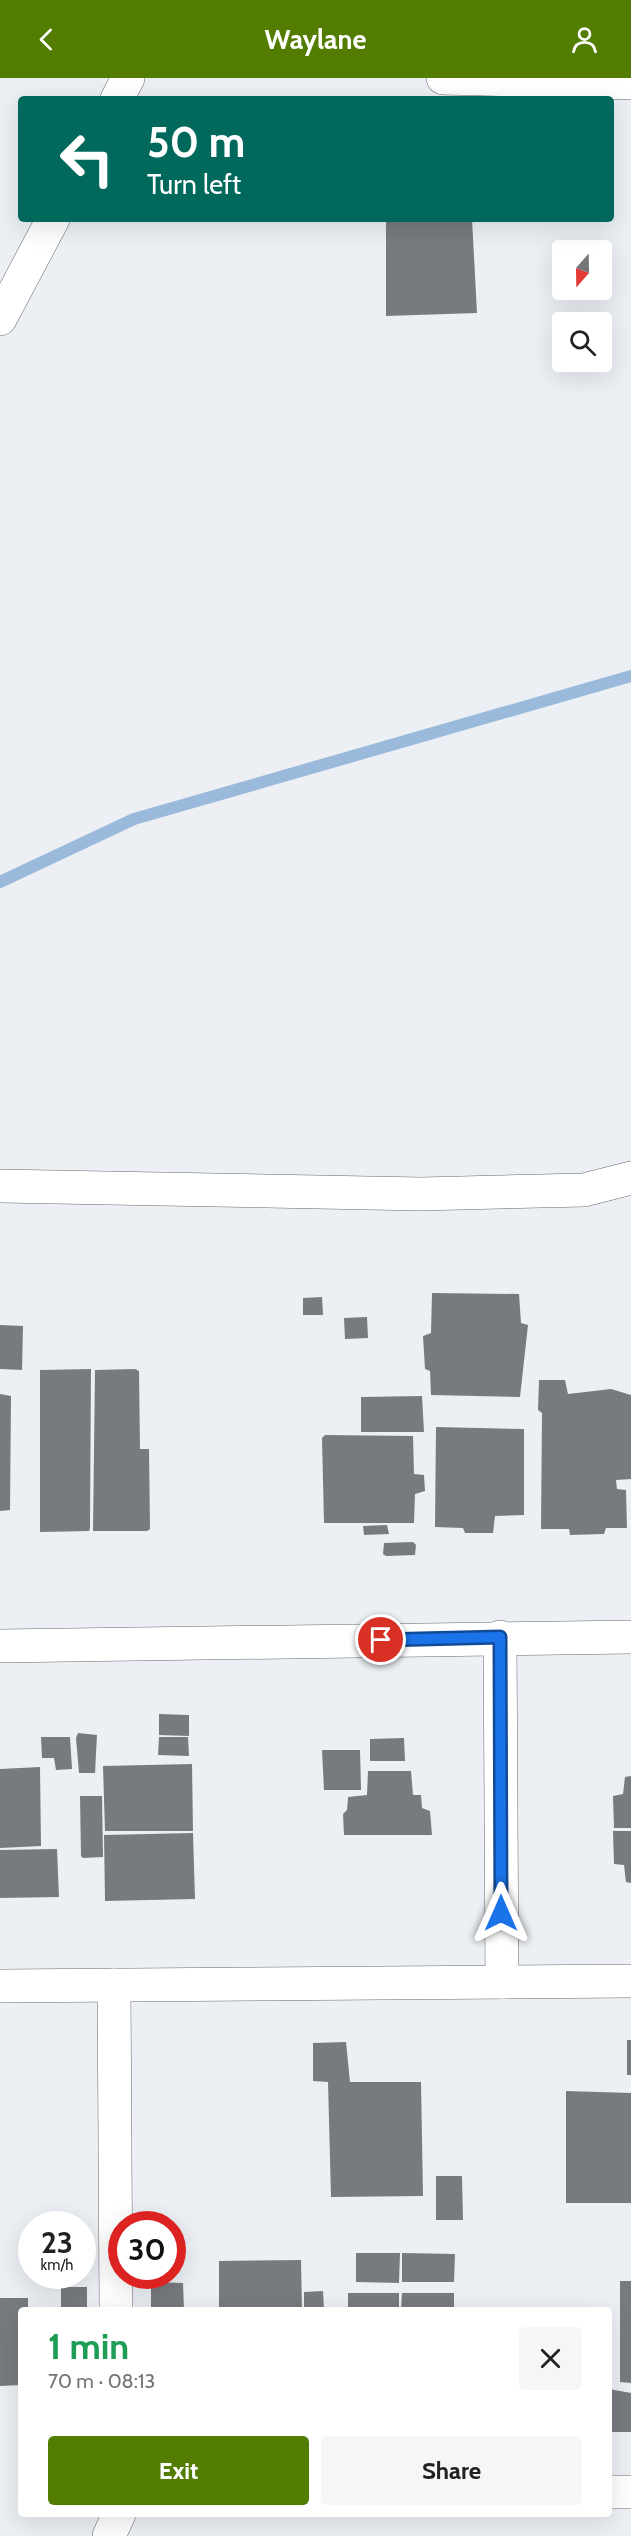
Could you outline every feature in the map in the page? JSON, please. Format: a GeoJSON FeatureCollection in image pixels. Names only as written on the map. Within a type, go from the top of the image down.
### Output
{"type":"FeatureCollection","features":[{"type":"Feature","properties":{"kind":"street"},"geometry":{"type":"LineString","coordinates":[[119,96],[128,78]]}},
{"type":"Feature","properties":{"kind":"street"},"geometry":{"type":"LineString","coordinates":[[443,78],[631,83]]}},
{"type":"Feature","properties":{"kind":"street"},"geometry":{"type":"LineString","coordinates":[[0,319],[51,222]]}},
{"type":"Feature","properties":{"kind":"street"},"geometry":{"type":"LineString","coordinates":[[0,1186],[421,1194],[584,1190],[631,1178]]}},
{"type":"Feature","properties":{"kind":"street"},"geometry":{"type":"LineString","coordinates":[[0,1646],[500,1637],[631,1637]]}},
{"type":"Feature","properties":{"kind":"street"},"geometry":{"type":"LineString","coordinates":[[500,1637],[502,1982]]}},
{"type":"Feature","properties":{"kind":"street"},"geometry":{"type":"LineString","coordinates":[[0,1986],[631,1981]]}},
{"type":"Feature","properties":{"kind":"street"},"geometry":{"type":"LineString","coordinates":[[114,1985],[116,2307]]}},
{"type":"Feature","properties":{"kind":"street"},"geometry":{"type":"LineString","coordinates":[[612,2492],[631,2492]]}},
{"type":"Feature","properties":{"kind":"street"},"geometry":{"type":"LineString","coordinates":[[109,2536],[118,2517]]}},
{"type":"Feature","properties":{"kind":"building"},"geometry":{"type":"Polygon","coordinates":[[[386,222],[472,222],[477,313],[386,316],[386,222]]]}},
{"type":"Feature","properties":{"kind":"building"},"geometry":{"type":"Polygon","coordinates":[[[432,1293],[519,1294],[521,1323],[528,1325],[520,1397],[431,1395],[430,1371],[425,1369],[423,1336],[431,1333],[432,1293]]]}},
{"type":"Feature","properties":{"kind":"building"},"geometry":{"type":"Polygon","coordinates":[[[322,1297],[323,1315],[303,1315],[303,1298],[322,1297]]]}},
{"type":"Feature","properties":{"kind":"building"},"geometry":{"type":"Polygon","coordinates":[[[367,1317],[368,1338],[345,1339],[344,1318],[367,1317]]]}},
{"type":"Feature","properties":{"kind":"building"},"geometry":{"type":"Polygon","coordinates":[[[0,1325],[23,1326],[22,1370],[0,1369],[0,1325]]]}},
{"type":"Feature","properties":{"kind":"building"},"geometry":{"type":"Polygon","coordinates":[[[91,1369],[90,1528],[89,1531],[40,1532],[40,1370],[91,1369]]]}},
{"type":"Feature","properties":{"kind":"building"},"geometry":{"type":"Polygon","coordinates":[[[135,1369],[139,1371],[140,1449],[149,1449],[150,1529],[147,1531],[93,1531],[95,1370],[135,1369]]]}},
{"type":"Feature","properties":{"kind":"building"},"geometry":{"type":"Polygon","coordinates":[[[539,1380],[565,1380],[568,1394],[611,1389],[631,1395],[631,1479],[616,1480],[617,1489],[626,1490],[627,1528],[606,1528],[604,1534],[570,1535],[569,1529],[541,1529],[542,1413],[538,1410],[539,1380]]]}},
{"type":"Feature","properties":{"kind":"building"},"geometry":{"type":"Polygon","coordinates":[[[0,1394],[11,1396],[10,1510],[0,1511],[0,1394]]]}},
{"type":"Feature","properties":{"kind":"building"},"geometry":{"type":"Polygon","coordinates":[[[422,1396],[424,1432],[361,1432],[361,1397],[422,1396]]]}},
{"type":"Feature","properties":{"kind":"building"},"geometry":{"type":"Polygon","coordinates":[[[436,1427],[524,1429],[524,1515],[495,1516],[493,1533],[465,1533],[463,1528],[435,1527],[436,1427]]]}},
{"type":"Feature","properties":{"kind":"building"},"geometry":{"type":"Polygon","coordinates":[[[325,1435],[413,1436],[414,1474],[424,1475],[425,1491],[415,1494],[414,1523],[324,1523],[322,1438],[325,1435]]]}},
{"type":"Feature","properties":{"kind":"building"},"geometry":{"type":"Polygon","coordinates":[[[387,1525],[389,1534],[364,1535],[363,1526],[387,1525]]]}},
{"type":"Feature","properties":{"kind":"building"},"geometry":{"type":"Polygon","coordinates":[[[413,1542],[416,1545],[415,1555],[386,1556],[383,1554],[384,1543],[413,1542]]]}},
{"type":"Feature","properties":{"kind":"building"},"geometry":{"type":"Polygon","coordinates":[[[159,1714],[189,1715],[189,1736],[159,1735],[159,1714]]]}},
{"type":"Feature","properties":{"kind":"building"},"geometry":{"type":"Polygon","coordinates":[[[78,1733],[97,1735],[95,1773],[79,1773],[76,1738],[78,1733]]]}},
{"type":"Feature","properties":{"kind":"building"},"geometry":{"type":"Polygon","coordinates":[[[41,1737],[70,1737],[72,1769],[56,1770],[54,1758],[42,1758],[41,1737]]]}},
{"type":"Feature","properties":{"kind":"building"},"geometry":{"type":"Polygon","coordinates":[[[159,1737],[188,1737],[189,1756],[158,1755],[159,1737]]]}},
{"type":"Feature","properties":{"kind":"building"},"geometry":{"type":"Polygon","coordinates":[[[404,1738],[405,1761],[370,1761],[370,1739],[404,1738]]]}},
{"type":"Feature","properties":{"kind":"building"},"geometry":{"type":"Polygon","coordinates":[[[322,1750],[360,1750],[361,1790],[324,1790],[322,1750]]]}},
{"type":"Feature","properties":{"kind":"building"},"geometry":{"type":"Polygon","coordinates":[[[192,1764],[193,1831],[105,1831],[103,1766],[192,1764]]]}},
{"type":"Feature","properties":{"kind":"building"},"geometry":{"type":"Polygon","coordinates":[[[40,1767],[41,1846],[0,1848],[0,1769],[40,1767]]]}},
{"type":"Feature","properties":{"kind":"building"},"geometry":{"type":"Polygon","coordinates":[[[368,1771],[411,1771],[413,1795],[421,1795],[422,1808],[430,1811],[432,1835],[344,1835],[343,1814],[347,1810],[348,1797],[367,1795],[368,1771]]]}},
{"type":"Feature","properties":{"kind":"building"},"geometry":{"type":"Polygon","coordinates":[[[631,1776],[631,1828],[614,1828],[613,1796],[623,1794],[625,1777],[631,1776]]]}},
{"type":"Feature","properties":{"kind":"building"},"geometry":{"type":"Polygon","coordinates":[[[80,1796],[102,1796],[103,1857],[83,1858],[81,1856],[80,1796]]]}},
{"type":"Feature","properties":{"kind":"building"},"geometry":{"type":"Polygon","coordinates":[[[613,1831],[631,1831],[631,1883],[626,1882],[624,1865],[614,1864],[613,1831]]]}},
{"type":"Feature","properties":{"kind":"building"},"geometry":{"type":"Polygon","coordinates":[[[193,1833],[195,1899],[105,1901],[104,1835],[193,1833]]]}},
{"type":"Feature","properties":{"kind":"building"},"geometry":{"type":"Polygon","coordinates":[[[57,1849],[59,1897],[0,1898],[0,1850],[57,1849]]]}},
{"type":"Feature","properties":{"kind":"building"},"geometry":{"type":"Polygon","coordinates":[[[627,2040],[631,2040],[631,2075],[627,2075],[627,2040]]]}},
{"type":"Feature","properties":{"kind":"building"},"geometry":{"type":"Polygon","coordinates":[[[346,2042],[350,2082],[421,2082],[423,2196],[331,2197],[328,2082],[313,2081],[313,2043],[346,2042]]]}},
{"type":"Feature","properties":{"kind":"building"},"geometry":{"type":"Polygon","coordinates":[[[566,2091],[631,2093],[631,2203],[566,2203],[566,2091]]]}},
{"type":"Feature","properties":{"kind":"building"},"geometry":{"type":"Polygon","coordinates":[[[436,2176],[462,2176],[463,2220],[436,2220],[436,2176]]]}},
{"type":"Feature","properties":{"kind":"building"},"geometry":{"type":"Polygon","coordinates":[[[356,2253],[400,2253],[399,2283],[356,2282],[356,2253]]]}},
{"type":"Feature","properties":{"kind":"building"},"geometry":{"type":"Polygon","coordinates":[[[402,2253],[455,2254],[454,2282],[402,2282],[402,2253]]]}},
{"type":"Feature","properties":{"kind":"building"},"geometry":{"type":"Polygon","coordinates":[[[301,2260],[302,2307],[219,2307],[219,2261],[301,2260]]]}},
{"type":"Feature","properties":{"kind":"building"},"geometry":{"type":"Polygon","coordinates":[[[620,2281],[631,2281],[631,2383],[620,2382],[620,2281]]]}},
{"type":"Feature","properties":{"kind":"building"},"geometry":{"type":"Polygon","coordinates":[[[61,2289],[87,2289],[87,2307],[61,2307],[61,2289]]]}},
{"type":"Feature","properties":{"kind":"building"},"geometry":{"type":"Polygon","coordinates":[[[151,2289],[183,2289],[184,2307],[151,2307],[151,2289]]]}},
{"type":"Feature","properties":{"kind":"building"},"geometry":{"type":"Polygon","coordinates":[[[323,2291],[324,2307],[304,2307],[304,2292],[323,2291]]]}},
{"type":"Feature","properties":{"kind":"building"},"geometry":{"type":"Polygon","coordinates":[[[348,2293],[399,2293],[399,2307],[348,2307],[348,2293]]]}},
{"type":"Feature","properties":{"kind":"building"},"geometry":{"type":"Polygon","coordinates":[[[402,2293],[454,2293],[454,2307],[401,2307],[402,2293]]]}},
{"type":"Feature","properties":{"kind":"building"},"geometry":{"type":"Polygon","coordinates":[[[0,2298],[28,2298],[28,2307],[18,2307],[18,2385],[0,2386],[0,2298]]]}},
{"type":"Feature","properties":{"kind":"building"},"geometry":{"type":"Polygon","coordinates":[[[612,2390],[631,2393],[631,2432],[612,2432],[612,2390]]]}},
{"type":"Feature","properties":{"kind":"waterway"},"geometry":{"type":"LineString","coordinates":[[0,882],[134,819],[631,676]]}},
{"type":"Feature","properties":{"kind":"route"},"geometry":{"type":"LineString","coordinates":[[381,1640],[500,1637],[501,1913]]}}]}
